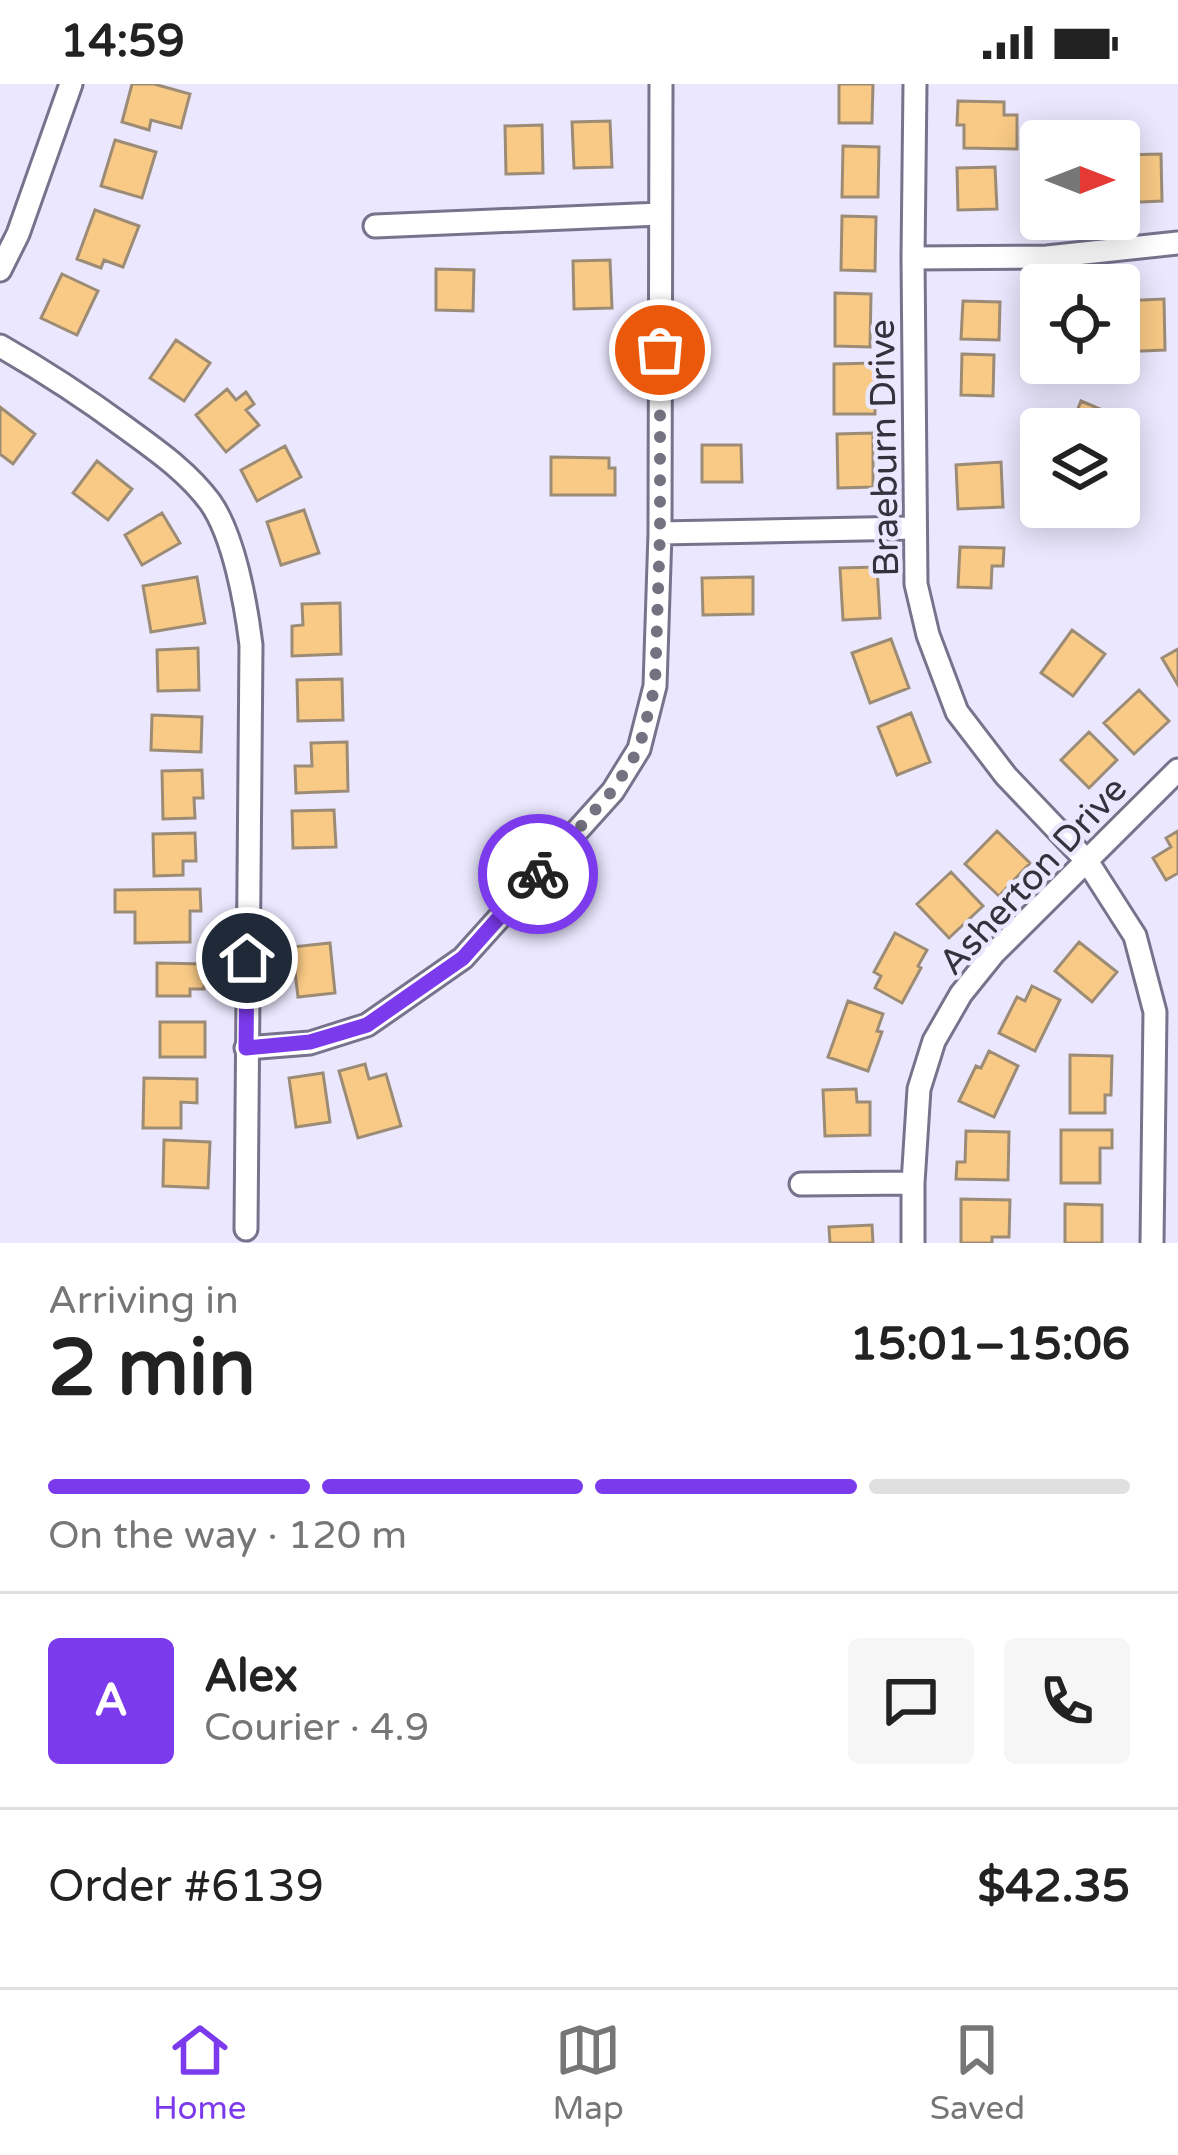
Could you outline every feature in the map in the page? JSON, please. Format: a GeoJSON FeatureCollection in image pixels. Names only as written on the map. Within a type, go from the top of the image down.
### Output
{"type":"FeatureCollection","features":[{"type":"Feature","properties":{"kind":"street"},"geometry":{"type":"LineString","coordinates":[[0,270],[18,234],[71,84]]}},
{"type":"Feature","properties":{"kind":"street"},"geometry":{"type":"LineString","coordinates":[[246,1048],[310,1042],[367,1025],[463,958],[613,790],[639,749],[655,686],[661,84]]}},
{"type":"Feature","properties":{"kind":"street","name":"Braeburn Drive"},"geometry":{"type":"LineString","coordinates":[[915,84],[916,584],[928,635],[957,712],[1006,776],[1087,861],[1135,935],[1155,1012],[1152,1243]]}},
{"type":"Feature","properties":{"kind":"street"},"geometry":{"type":"LineString","coordinates":[[375,226],[660,214]]}},
{"type":"Feature","properties":{"kind":"street"},"geometry":{"type":"LineString","coordinates":[[913,258],[1047,256],[1178,243]]}},
{"type":"Feature","properties":{"kind":"street"},"geometry":{"type":"LineString","coordinates":[[0,346],[64,382],[176,465],[212,505],[234,557],[251,645],[246,1229]]}},
{"type":"Feature","properties":{"kind":"street"},"geometry":{"type":"LineString","coordinates":[[660,532],[914,528]]}},
{"type":"Feature","properties":{"kind":"street","name":"Asherton Drive"},"geometry":{"type":"LineString","coordinates":[[913,1243],[919,1090],[934,1041],[961,994],[994,953],[1178,770]]}},
{"type":"Feature","properties":{"kind":"street"},"geometry":{"type":"LineString","coordinates":[[801,1184],[913,1183]]}},
{"type":"Feature","properties":{"kind":"building"},"geometry":{"type":"Polygon","coordinates":[[[132,84],[154,84],[190,94],[181,128],[151,120],[149,130],[122,122],[132,84]]]}},
{"type":"Feature","properties":{"kind":"building"},"geometry":{"type":"Polygon","coordinates":[[[839,84],[873,84],[872,123],[839,123],[839,84]]]}},
{"type":"Feature","properties":{"kind":"building"},"geometry":{"type":"Polygon","coordinates":[[[958,101],[1004,102],[1004,115],[1017,115],[1017,149],[964,148],[964,125],[957,125],[958,101]]]}},
{"type":"Feature","properties":{"kind":"building"},"geometry":{"type":"Polygon","coordinates":[[[610,121],[612,167],[574,168],[572,122],[610,121]]]}},
{"type":"Feature","properties":{"kind":"building"},"geometry":{"type":"Polygon","coordinates":[[[542,125],[543,173],[506,174],[505,126],[542,125]]]}},
{"type":"Feature","properties":{"kind":"building"},"geometry":{"type":"Polygon","coordinates":[[[115,140],[156,152],[142,198],[101,186],[115,140]]]}},
{"type":"Feature","properties":{"kind":"building"},"geometry":{"type":"Polygon","coordinates":[[[843,146],[879,147],[878,197],[842,197],[843,146]]]}},
{"type":"Feature","properties":{"kind":"building"},"geometry":{"type":"Polygon","coordinates":[[[1140,154],[1161,154],[1162,201],[1140,202],[1140,154]]]}},
{"type":"Feature","properties":{"kind":"building"},"geometry":{"type":"Polygon","coordinates":[[[995,167],[997,209],[958,210],[957,168],[995,167]]]}},
{"type":"Feature","properties":{"kind":"building"},"geometry":{"type":"Polygon","coordinates":[[[95,210],[139,226],[123,267],[104,260],[101,268],[77,259],[95,210]]]}},
{"type":"Feature","properties":{"kind":"building"},"geometry":{"type":"Polygon","coordinates":[[[842,216],[876,217],[875,271],[841,270],[842,216]]]}},
{"type":"Feature","properties":{"kind":"building"},"geometry":{"type":"Polygon","coordinates":[[[610,260],[612,308],[574,309],[573,261],[610,260]]]}},
{"type":"Feature","properties":{"kind":"building"},"geometry":{"type":"Polygon","coordinates":[[[436,269],[474,270],[473,311],[436,310],[436,269]]]}},
{"type":"Feature","properties":{"kind":"building"},"geometry":{"type":"Polygon","coordinates":[[[62,274],[98,291],[77,335],[41,318],[62,274]]]}},
{"type":"Feature","properties":{"kind":"building"},"geometry":{"type":"Polygon","coordinates":[[[835,293],[871,294],[870,347],[835,346],[835,293]]]}},
{"type":"Feature","properties":{"kind":"building"},"geometry":{"type":"Polygon","coordinates":[[[1164,299],[1165,350],[1140,351],[1140,300],[1164,299]]]}},
{"type":"Feature","properties":{"kind":"building"},"geometry":{"type":"Polygon","coordinates":[[[963,301],[1000,302],[999,340],[961,339],[963,301]]]}},
{"type":"Feature","properties":{"kind":"building"},"geometry":{"type":"Polygon","coordinates":[[[176,340],[210,363],[184,401],[150,378],[176,340]]]}},
{"type":"Feature","properties":{"kind":"building"},"geometry":{"type":"Polygon","coordinates":[[[962,354],[994,355],[993,396],[961,395],[962,354]]]}},
{"type":"Feature","properties":{"kind":"building"},"geometry":{"type":"Polygon","coordinates":[[[875,363],[875,414],[834,414],[834,364],[875,363]]]}},
{"type":"Feature","properties":{"kind":"building"},"geometry":{"type":"Polygon","coordinates":[[[227,389],[236,400],[246,392],[254,404],[246,410],[259,425],[226,452],[196,415],[227,389]]]}},
{"type":"Feature","properties":{"kind":"building"},"geometry":{"type":"Polygon","coordinates":[[[0,407],[35,434],[13,464],[0,454],[0,407]]]}},
{"type":"Feature","properties":{"kind":"building"},"geometry":{"type":"Polygon","coordinates":[[[873,433],[873,487],[838,488],[837,434],[873,433]]]}},
{"type":"Feature","properties":{"kind":"building"},"geometry":{"type":"Polygon","coordinates":[[[702,445],[741,445],[742,482],[702,482],[702,445]]]}},
{"type":"Feature","properties":{"kind":"building"},"geometry":{"type":"Polygon","coordinates":[[[285,446],[301,477],[257,501],[241,470],[285,446]]]}},
{"type":"Feature","properties":{"kind":"building"},"geometry":{"type":"Polygon","coordinates":[[[551,457],[609,458],[609,468],[615,468],[615,495],[551,495],[551,457]]]}},
{"type":"Feature","properties":{"kind":"building"},"geometry":{"type":"Polygon","coordinates":[[[97,461],[132,489],[108,520],[73,493],[97,461]]]}},
{"type":"Feature","properties":{"kind":"building"},"geometry":{"type":"Polygon","coordinates":[[[1001,462],[1003,507],[958,509],[956,465],[1001,462]]]}},
{"type":"Feature","properties":{"kind":"building"},"geometry":{"type":"Polygon","coordinates":[[[304,510],[319,553],[281,565],[267,522],[304,510]]]}},
{"type":"Feature","properties":{"kind":"building"},"geometry":{"type":"Polygon","coordinates":[[[162,513],[180,543],[142,565],[125,535],[162,513]]]}},
{"type":"Feature","properties":{"kind":"building"},"geometry":{"type":"Polygon","coordinates":[[[960,547],[1004,548],[1003,566],[992,566],[991,588],[958,587],[960,547]]]}},
{"type":"Feature","properties":{"kind":"building"},"geometry":{"type":"Polygon","coordinates":[[[877,567],[880,618],[843,620],[840,568],[877,567]]]}},
{"type":"Feature","properties":{"kind":"building"},"geometry":{"type":"Polygon","coordinates":[[[197,577],[205,623],[151,632],[143,586],[197,577]]]}},
{"type":"Feature","properties":{"kind":"building"},"geometry":{"type":"Polygon","coordinates":[[[753,577],[753,614],[703,615],[702,578],[753,577]]]}},
{"type":"Feature","properties":{"kind":"building"},"geometry":{"type":"Polygon","coordinates":[[[340,603],[341,654],[292,656],[292,626],[303,625],[302,604],[340,603]]]}},
{"type":"Feature","properties":{"kind":"building"},"geometry":{"type":"Polygon","coordinates":[[[1072,630],[1105,654],[1073,696],[1041,673],[1072,630]]]}},
{"type":"Feature","properties":{"kind":"building"},"geometry":{"type":"Polygon","coordinates":[[[891,639],[909,688],[870,703],[852,653],[891,639]]]}},
{"type":"Feature","properties":{"kind":"building"},"geometry":{"type":"Polygon","coordinates":[[[198,648],[199,690],[158,691],[157,650],[198,648]]]}},
{"type":"Feature","properties":{"kind":"building"},"geometry":{"type":"Polygon","coordinates":[[[1178,649],[1178,685],[1162,658],[1178,649]]]}},
{"type":"Feature","properties":{"kind":"building"},"geometry":{"type":"Polygon","coordinates":[[[342,679],[343,720],[298,721],[297,680],[342,679]]]}},
{"type":"Feature","properties":{"kind":"building"},"geometry":{"type":"Polygon","coordinates":[[[1139,690],[1169,721],[1134,754],[1104,723],[1139,690]]]}},
{"type":"Feature","properties":{"kind":"building"},"geometry":{"type":"Polygon","coordinates":[[[911,713],[930,762],[897,775],[878,727],[911,713]]]}},
{"type":"Feature","properties":{"kind":"building"},"geometry":{"type":"Polygon","coordinates":[[[152,715],[202,717],[201,752],[151,750],[152,715]]]}},
{"type":"Feature","properties":{"kind":"building"},"geometry":{"type":"Polygon","coordinates":[[[1089,732],[1117,760],[1089,788],[1061,760],[1089,732]]]}},
{"type":"Feature","properties":{"kind":"building"},"geometry":{"type":"Polygon","coordinates":[[[347,742],[348,791],[296,793],[295,766],[312,766],[311,743],[347,742]]]}},
{"type":"Feature","properties":{"kind":"building"},"geometry":{"type":"Polygon","coordinates":[[[202,770],[203,798],[194,798],[195,818],[163,819],[162,771],[202,770]]]}},
{"type":"Feature","properties":{"kind":"building"},"geometry":{"type":"Polygon","coordinates":[[[334,810],[336,847],[293,848],[292,811],[334,810]]]}},
{"type":"Feature","properties":{"kind":"building"},"geometry":{"type":"Polygon","coordinates":[[[997,831],[1030,863],[999,896],[965,864],[997,831]]]}},
{"type":"Feature","properties":{"kind":"building"},"geometry":{"type":"Polygon","coordinates":[[[1178,831],[1178,873],[1166,880],[1153,858],[1171,847],[1166,838],[1178,831]]]}},
{"type":"Feature","properties":{"kind":"building"},"geometry":{"type":"Polygon","coordinates":[[[195,833],[196,861],[183,861],[183,875],[154,876],[153,834],[195,833]]]}},
{"type":"Feature","properties":{"kind":"building"},"geometry":{"type":"Polygon","coordinates":[[[951,872],[983,906],[949,938],[917,904],[951,872]]]}},
{"type":"Feature","properties":{"kind":"building"},"geometry":{"type":"Polygon","coordinates":[[[200,889],[201,911],[190,911],[190,942],[135,943],[135,912],[115,912],[115,890],[200,889]]]}},
{"type":"Feature","properties":{"kind":"building"},"geometry":{"type":"Polygon","coordinates":[[[895,933],[927,950],[902,1003],[875,988],[881,976],[874,972],[895,933]]]}},
{"type":"Feature","properties":{"kind":"building"},"geometry":{"type":"Polygon","coordinates":[[[1079,942],[1117,972],[1092,1002],[1055,971],[1079,942]]]}},
{"type":"Feature","properties":{"kind":"building"},"geometry":{"type":"Polygon","coordinates":[[[330,943],[335,993],[298,997],[292,947],[330,943]]]}},
{"type":"Feature","properties":{"kind":"building"},"geometry":{"type":"Polygon","coordinates":[[[157,963],[205,964],[204,989],[190,989],[190,996],[157,996],[157,963]]]}},
{"type":"Feature","properties":{"kind":"building"},"geometry":{"type":"Polygon","coordinates":[[[1032,986],[1060,1000],[1035,1051],[999,1033],[1017,997],[1025,1001],[1032,986]]]}},
{"type":"Feature","properties":{"kind":"building"},"geometry":{"type":"Polygon","coordinates":[[[848,1001],[883,1014],[877,1031],[882,1032],[868,1071],[828,1057],[848,1001]]]}},
{"type":"Feature","properties":{"kind":"building"},"geometry":{"type":"Polygon","coordinates":[[[160,1022],[205,1022],[205,1057],[160,1057],[160,1022]]]}},
{"type":"Feature","properties":{"kind":"building"},"geometry":{"type":"Polygon","coordinates":[[[989,1051],[1018,1066],[994,1117],[959,1101],[989,1051]]]}},
{"type":"Feature","properties":{"kind":"building"},"geometry":{"type":"Polygon","coordinates":[[[1070,1055],[1112,1056],[1111,1095],[1105,1095],[1105,1113],[1070,1113],[1070,1055]]]}},
{"type":"Feature","properties":{"kind":"building"},"geometry":{"type":"Polygon","coordinates":[[[365,1064],[369,1079],[386,1074],[401,1126],[358,1138],[339,1071],[365,1064]]]}},
{"type":"Feature","properties":{"kind":"building"},"geometry":{"type":"Polygon","coordinates":[[[323,1073],[330,1122],[296,1127],[289,1078],[323,1073]]]}},
{"type":"Feature","properties":{"kind":"building"},"geometry":{"type":"Polygon","coordinates":[[[144,1078],[197,1079],[197,1103],[181,1102],[181,1128],[143,1128],[144,1078]]]}},
{"type":"Feature","properties":{"kind":"building"},"geometry":{"type":"Polygon","coordinates":[[[856,1089],[857,1102],[870,1102],[870,1135],[825,1136],[823,1090],[856,1089]]]}},
{"type":"Feature","properties":{"kind":"building"},"geometry":{"type":"Polygon","coordinates":[[[1061,1130],[1112,1130],[1112,1148],[1100,1148],[1100,1183],[1061,1183],[1061,1130]]]}},
{"type":"Feature","properties":{"kind":"building"},"geometry":{"type":"Polygon","coordinates":[[[966,1131],[1009,1132],[1008,1180],[956,1179],[957,1162],[965,1162],[966,1131]]]}},
{"type":"Feature","properties":{"kind":"building"},"geometry":{"type":"Polygon","coordinates":[[[164,1140],[210,1142],[208,1188],[163,1186],[164,1140]]]}},
{"type":"Feature","properties":{"kind":"building"},"geometry":{"type":"Polygon","coordinates":[[[961,1199],[1010,1200],[1009,1237],[992,1237],[992,1243],[961,1243],[961,1199]]]}},
{"type":"Feature","properties":{"kind":"building"},"geometry":{"type":"Polygon","coordinates":[[[1065,1204],[1102,1205],[1102,1243],[1065,1243],[1065,1204]]]}},
{"type":"Feature","properties":{"kind":"building"},"geometry":{"type":"Polygon","coordinates":[[[872,1225],[873,1243],[830,1243],[829,1227],[872,1225]]]}},
{"type":"Feature","properties":{"kind":"way so far"},"geometry":{"type":"LineString","coordinates":[[538,874],[613,790],[639,749],[655,686],[660,350]]}},
{"type":"Feature","properties":{"kind":"route"},"geometry":{"type":"LineString","coordinates":[[247,958],[246,1048],[310,1042],[367,1025],[463,958],[538,874]]}}]}
